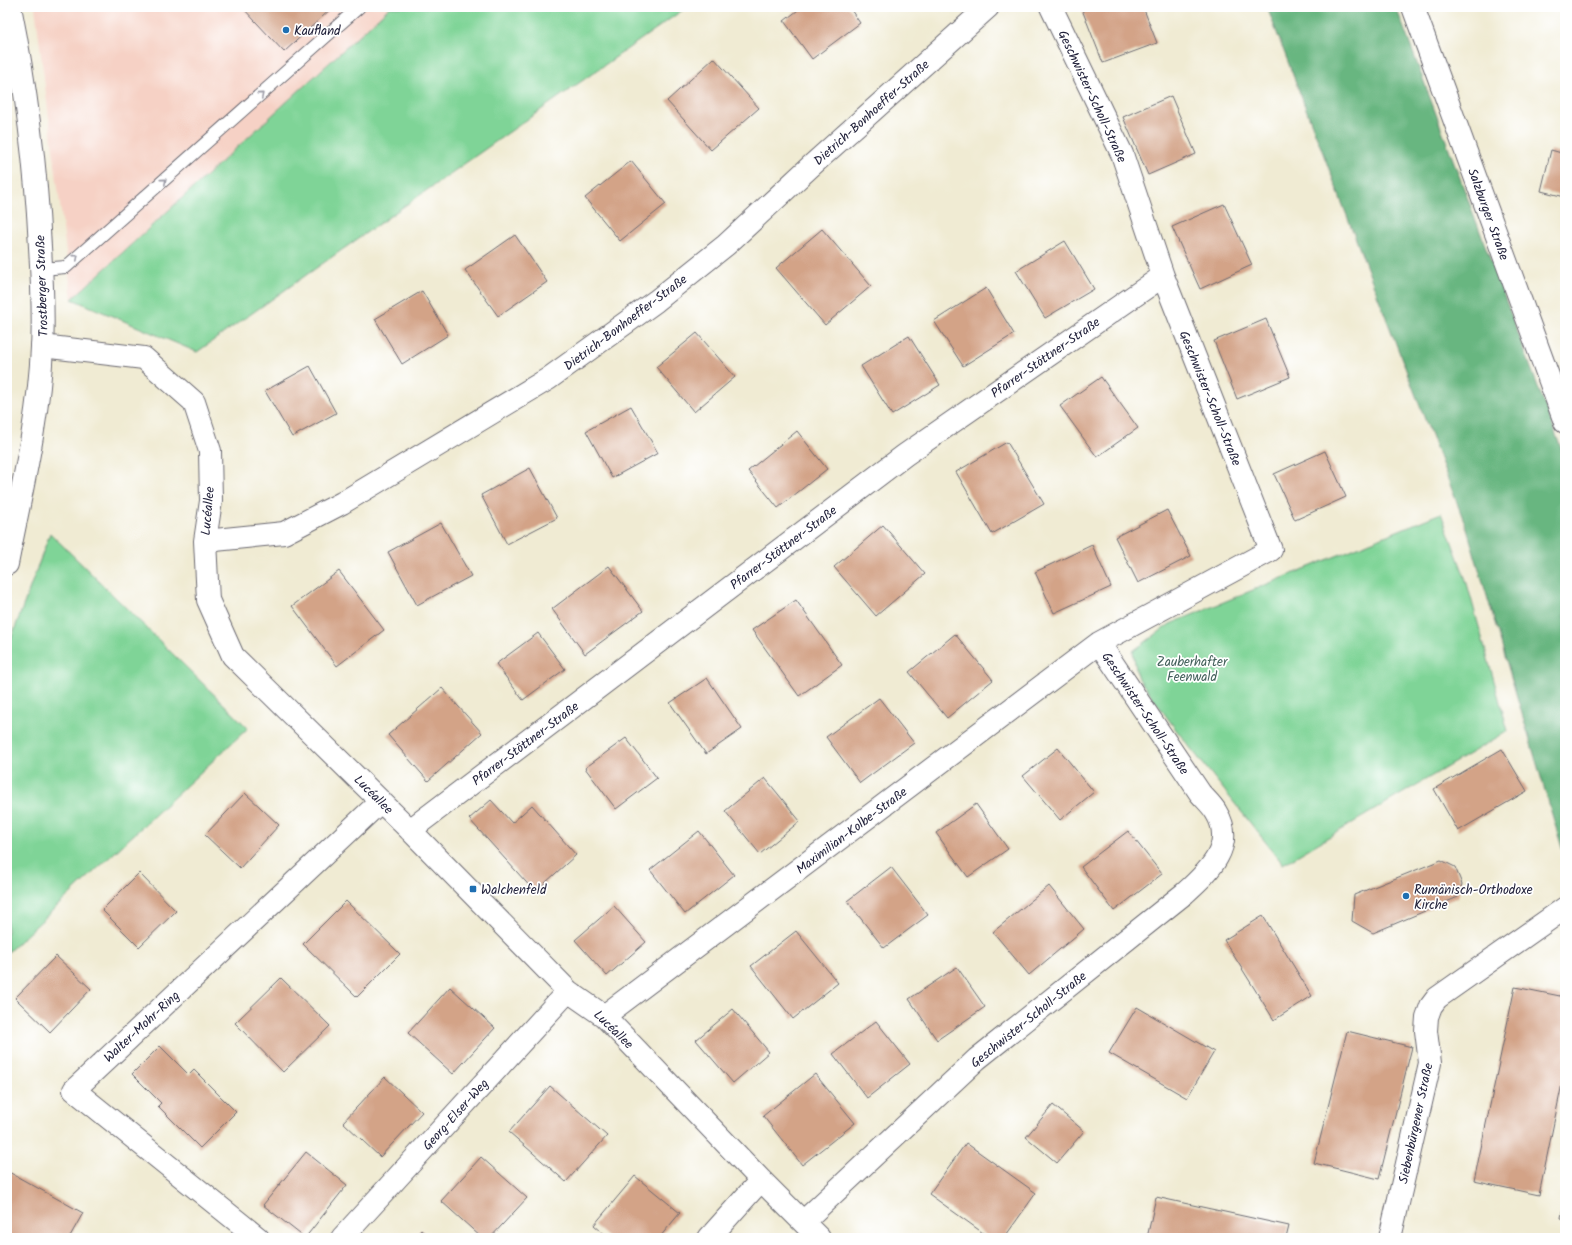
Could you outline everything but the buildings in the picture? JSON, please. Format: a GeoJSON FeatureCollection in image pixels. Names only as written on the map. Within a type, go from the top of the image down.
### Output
{"type":"FeatureCollection","features":[{"type":"Feature","properties":{"kind":"street","name":"Trostberger Straße"},"geometry":{"type":"LineString","coordinates":[[7,564],[35,419],[42,346],[41,269],[37,185],[20,57],[10,7]]}},
{"type":"Feature","properties":{"kind":"street","name":"Dietrich-Bonhoeffer-Straße"},"geometry":{"type":"LineString","coordinates":[[205,541],[284,533],[342,503],[548,379],[656,301],[726,244],[988,7]]}},
{"type":"Feature","properties":{"kind":"street","name":"Geschwister-Scholl-Straße"},"geometry":{"type":"LineString","coordinates":[[803,1222],[977,1058],[1185,893],[1205,875],[1221,852],[1224,833],[1217,812],[1200,793],[1099,644],[1271,550],[1163,276],[1122,154],[1050,7]]}},
{"type":"Feature","properties":{"kind":"street","name":"Salzburger Straße"},"geometry":{"type":"LineString","coordinates":[[1413,7],[1565,422]]}},
{"type":"Feature","properties":{"kind":"street","name":"Pfarrer-Stöttner-Straße"},"geometry":{"type":"LineString","coordinates":[[410,830],[905,455],[1163,276]]}},
{"type":"Feature","properties":{"kind":"street","name":"Lucéallee"},"geometry":{"type":"LineString","coordinates":[[42,346],[144,358],[194,402],[210,452],[211,501],[205,541],[208,600],[233,656],[381,801],[568,991],[604,1016],[761,1180],[819,1238]]}},
{"type":"Feature","properties":{"kind":"street","name":"Maximilian-Kolbe-Straße"},"geometry":{"type":"LineString","coordinates":[[604,1016],[1099,644]]}},
{"type":"Feature","properties":{"kind":"street","name":"Walter-Mohr-Ring"},"geometry":{"type":"LineString","coordinates":[[258,1238],[74,1090],[381,801]]}},
{"type":"Feature","properties":{"kind":"street","name":"Siebenbürgener Straße"},"geometry":{"type":"LineString","coordinates":[[1390,1238],[1430,1063],[1426,1031],[1427,1017],[1431,1006],[1437,998],[1565,908]]}},
{"type":"Feature","properties":{"kind":"street","name":"Georg-Elser-Weg"},"geometry":{"type":"LineString","coordinates":[[342,1238],[568,991]]}},
{"type":"Feature","properties":{"kind":"street"},"geometry":{"type":"LineString","coordinates":[[709,1238],[761,1180]]}},
{"type":"Feature","properties":{"kind":"lane"},"geometry":{"type":"LineString","coordinates":[[41,269],[66,267],[359,7]]}},
{"type":"Feature","properties":{"kind":"shaded area"},"geometry":{"type":"Polygon","coordinates":[[[35,7],[390,7],[72,299],[35,7]]]}},
{"type":"Feature","properties":{"kind":"green space"},"geometry":{"type":"Polygon","coordinates":[[[390,7],[687,7],[197,352],[72,299],[390,7]]]}},
{"type":"Feature","properties":{"kind":"green space"},"geometry":{"type":"Polygon","coordinates":[[[1267,7],[1396,7],[1565,459],[1565,858],[1467,529],[1267,7]]]}},
{"type":"Feature","properties":{"kind":"green space","name":"Zauberhafter Feenwald"},"geometry":{"type":"Polygon","coordinates":[[[1441,513],[1466,580],[1508,731],[1283,864],[1177,731],[1137,676],[1133,651],[1170,624],[1441,513]]]}},
{"type":"Feature","properties":{"kind":"green space"},"geometry":{"type":"Polygon","coordinates":[[[50,533],[248,728],[7,953],[7,650],[50,533]]]}},
{"type":"Feature","properties":{"kind":"place","name":"Kaufland"},"geometry":{"type":"Point","coordinates":[286,30]}},
{"type":"Feature","properties":{"kind":"place","name":"Walchenfeld"},"geometry":{"type":"Point","coordinates":[473,889]}},
{"type":"Feature","properties":{"kind":"place","name":"Rumänisch-Orthodoxe Kirche"},"geometry":{"type":"Point","coordinates":[1406,896]}}]}
